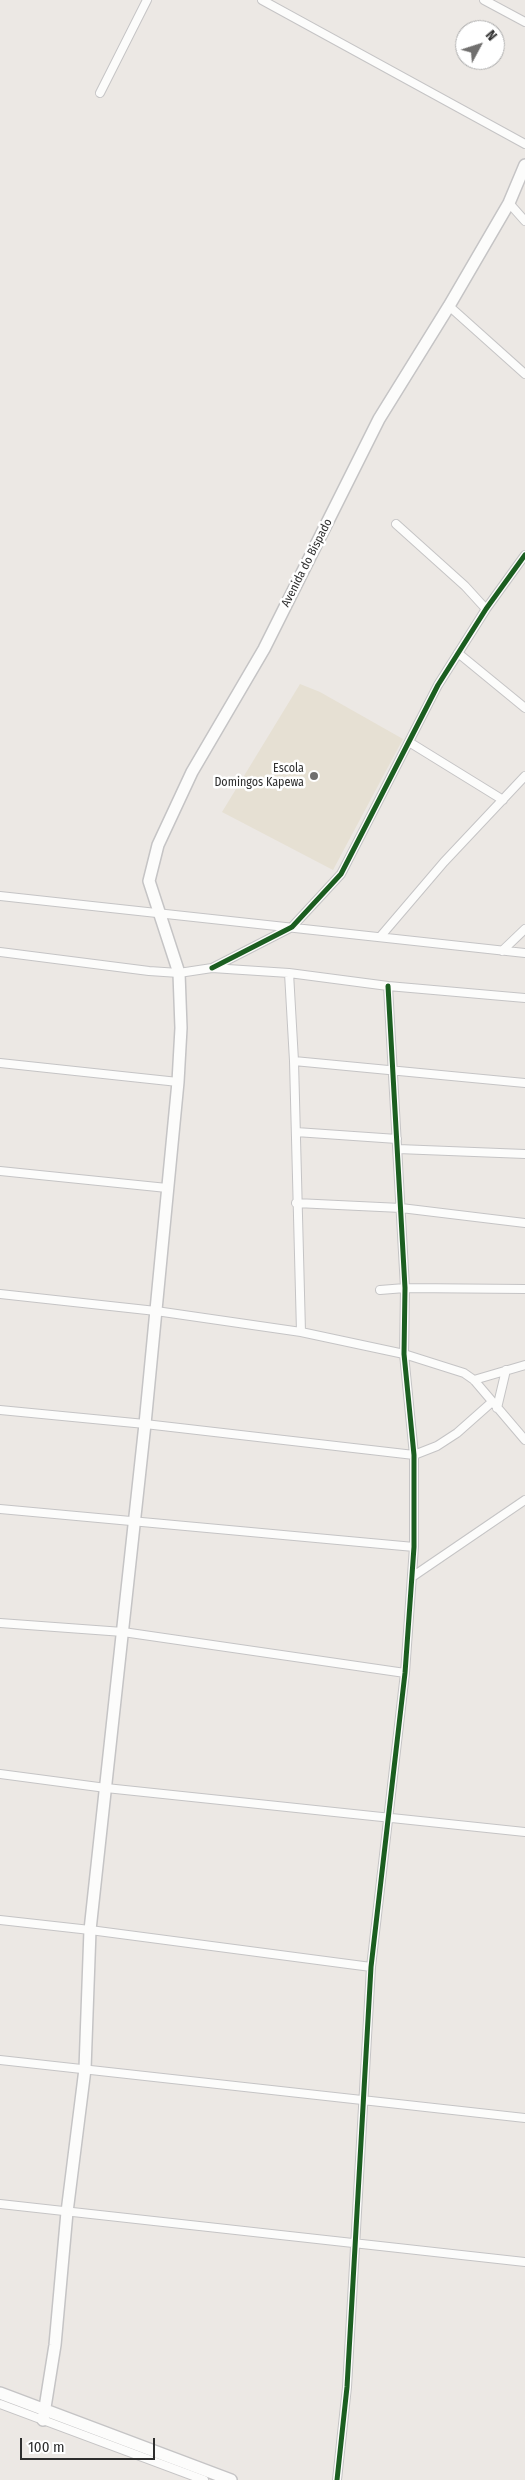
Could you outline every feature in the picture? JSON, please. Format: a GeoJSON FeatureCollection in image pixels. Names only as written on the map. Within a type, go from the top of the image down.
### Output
{"type":"FeatureCollection","features":[{"type":"Feature","properties":{"kind":"main road","name":"Avenida do Bispado"},"geometry":{"type":"LineString","coordinates":[[43,2415],[54,2345],[84,2069],[90,1930],[145,1424],[178,1082],[181,1028],[180,973],[149,881],[158,845],[192,772],[264,648],[379,419],[449,306],[509,203],[525,165]]}},
{"type":"Feature","properties":{"kind":"main road"},"geometry":{"type":"LineString","coordinates":[[0,2393],[43,2415],[231,2480]]}},
{"type":"Feature","properties":{"kind":"street"},"geometry":{"type":"LineString","coordinates":[[100,93],[148,0]]}},
{"type":"Feature","properties":{"kind":"street"},"geometry":{"type":"LineString","coordinates":[[262,0],[525,144]]}},
{"type":"Feature","properties":{"kind":"street"},"geometry":{"type":"LineString","coordinates":[[484,0],[525,22]]}},
{"type":"Feature","properties":{"kind":"street"},"geometry":{"type":"LineString","coordinates":[[509,203],[525,221]]}},
{"type":"Feature","properties":{"kind":"street"},"geometry":{"type":"LineString","coordinates":[[449,306],[525,374]]}},
{"type":"Feature","properties":{"kind":"street"},"geometry":{"type":"LineString","coordinates":[[396,524],[465,586],[486,609]]}},
{"type":"Feature","properties":{"kind":"street"},"geometry":{"type":"LineString","coordinates":[[212,968],[292,927],[341,874],[438,685],[486,609],[525,555]]}},
{"type":"Feature","properties":{"kind":"street"},"geometry":{"type":"LineString","coordinates":[[458,653],[525,708]]}},
{"type":"Feature","properties":{"kind":"street"},"geometry":{"type":"LineString","coordinates":[[409,742],[503,800]]}},
{"type":"Feature","properties":{"kind":"street"},"geometry":{"type":"LineString","coordinates":[[380,938],[444,862],[525,776]]}},
{"type":"Feature","properties":{"kind":"street"},"geometry":{"type":"LineString","coordinates":[[0,896],[525,953]]}},
{"type":"Feature","properties":{"kind":"street"},"geometry":{"type":"LineString","coordinates":[[502,950],[525,929]]}},
{"type":"Feature","properties":{"kind":"street"},"geometry":{"type":"LineString","coordinates":[[0,952],[149,971],[180,973],[212,968],[289,973],[388,986],[525,998]]}},
{"type":"Feature","properties":{"kind":"street"},"geometry":{"type":"LineString","coordinates":[[289,973],[294,1061],[296,1203],[301,1332]]}},
{"type":"Feature","properties":{"kind":"street"},"geometry":{"type":"LineString","coordinates":[[338,2480],[347,2387],[357,2242],[372,1967],[405,1673],[414,1547],[414,1455],[404,1354],[405,1288],[388,986]]}},
{"type":"Feature","properties":{"kind":"street"},"geometry":{"type":"LineString","coordinates":[[294,1061],[525,1083]]}},
{"type":"Feature","properties":{"kind":"street"},"geometry":{"type":"LineString","coordinates":[[0,1063],[178,1082]]}},
{"type":"Feature","properties":{"kind":"street"},"geometry":{"type":"LineString","coordinates":[[296,1132],[397,1140]]}},
{"type":"Feature","properties":{"kind":"street"},"geometry":{"type":"LineString","coordinates":[[398,1149],[525,1154]]}},
{"type":"Feature","properties":{"kind":"street"},"geometry":{"type":"LineString","coordinates":[[0,1171],[168,1188]]}},
{"type":"Feature","properties":{"kind":"street"},"geometry":{"type":"LineString","coordinates":[[296,1203],[401,1208],[525,1223]]}},
{"type":"Feature","properties":{"kind":"street"},"geometry":{"type":"LineString","coordinates":[[380,1290],[405,1288],[525,1289]]}},
{"type":"Feature","properties":{"kind":"street"},"geometry":{"type":"LineString","coordinates":[[0,1294],[156,1311],[301,1332],[404,1354],[464,1373],[474,1380],[525,1440]]}},
{"type":"Feature","properties":{"kind":"street"},"geometry":{"type":"LineString","coordinates":[[474,1380],[525,1365]]}},
{"type":"Feature","properties":{"kind":"street"},"geometry":{"type":"LineString","coordinates":[[497,1408],[506,1370]]}},
{"type":"Feature","properties":{"kind":"street"},"geometry":{"type":"LineString","coordinates":[[0,1410],[145,1424],[414,1455],[437,1446],[457,1433],[492,1402]]}},
{"type":"Feature","properties":{"kind":"street"},"geometry":{"type":"LineString","coordinates":[[412,1577],[525,1500]]}},
{"type":"Feature","properties":{"kind":"street"},"geometry":{"type":"LineString","coordinates":[[0,1509],[134,1523],[414,1547]]}},
{"type":"Feature","properties":{"kind":"street"},"geometry":{"type":"LineString","coordinates":[[0,1623],[122,1632],[405,1673]]}},
{"type":"Feature","properties":{"kind":"street"},"geometry":{"type":"LineString","coordinates":[[0,1774],[106,1788],[525,1832]]}},
{"type":"Feature","properties":{"kind":"street"},"geometry":{"type":"LineString","coordinates":[[0,1920],[372,1967]]}},
{"type":"Feature","properties":{"kind":"street"},"geometry":{"type":"LineString","coordinates":[[0,2060],[525,2118]]}},
{"type":"Feature","properties":{"kind":"street"},"geometry":{"type":"LineString","coordinates":[[0,2204],[525,2262]]}},
{"type":"Feature","properties":{"kind":"street"},"geometry":{"type":"LineString","coordinates":[[0,2404],[43,2415],[204,2480]]}},
{"type":"Feature","properties":{"kind":"shaded area","name":"Escola Domingos Kapewa"},"geometry":{"type":"Polygon","coordinates":[[[300,684],[320,692],[403,739],[333,870],[222,812],[300,684]]]}},
{"type":"Feature","properties":{"kind":"cycle path"},"geometry":{"type":"LineString","coordinates":[[212,968],[292,927],[341,874],[438,685],[486,609],[525,555]]}},
{"type":"Feature","properties":{"kind":"cycle path"},"geometry":{"type":"LineString","coordinates":[[337,2480],[347,2387],[371,1967],[405,1673],[414,1547],[414,1455],[404,1354],[405,1288],[388,986]]}},
{"type":"Feature","properties":{"kind":"place","name":"Escola Domingos Kapewa"},"geometry":{"type":"Point","coordinates":[314,776]}}]}
